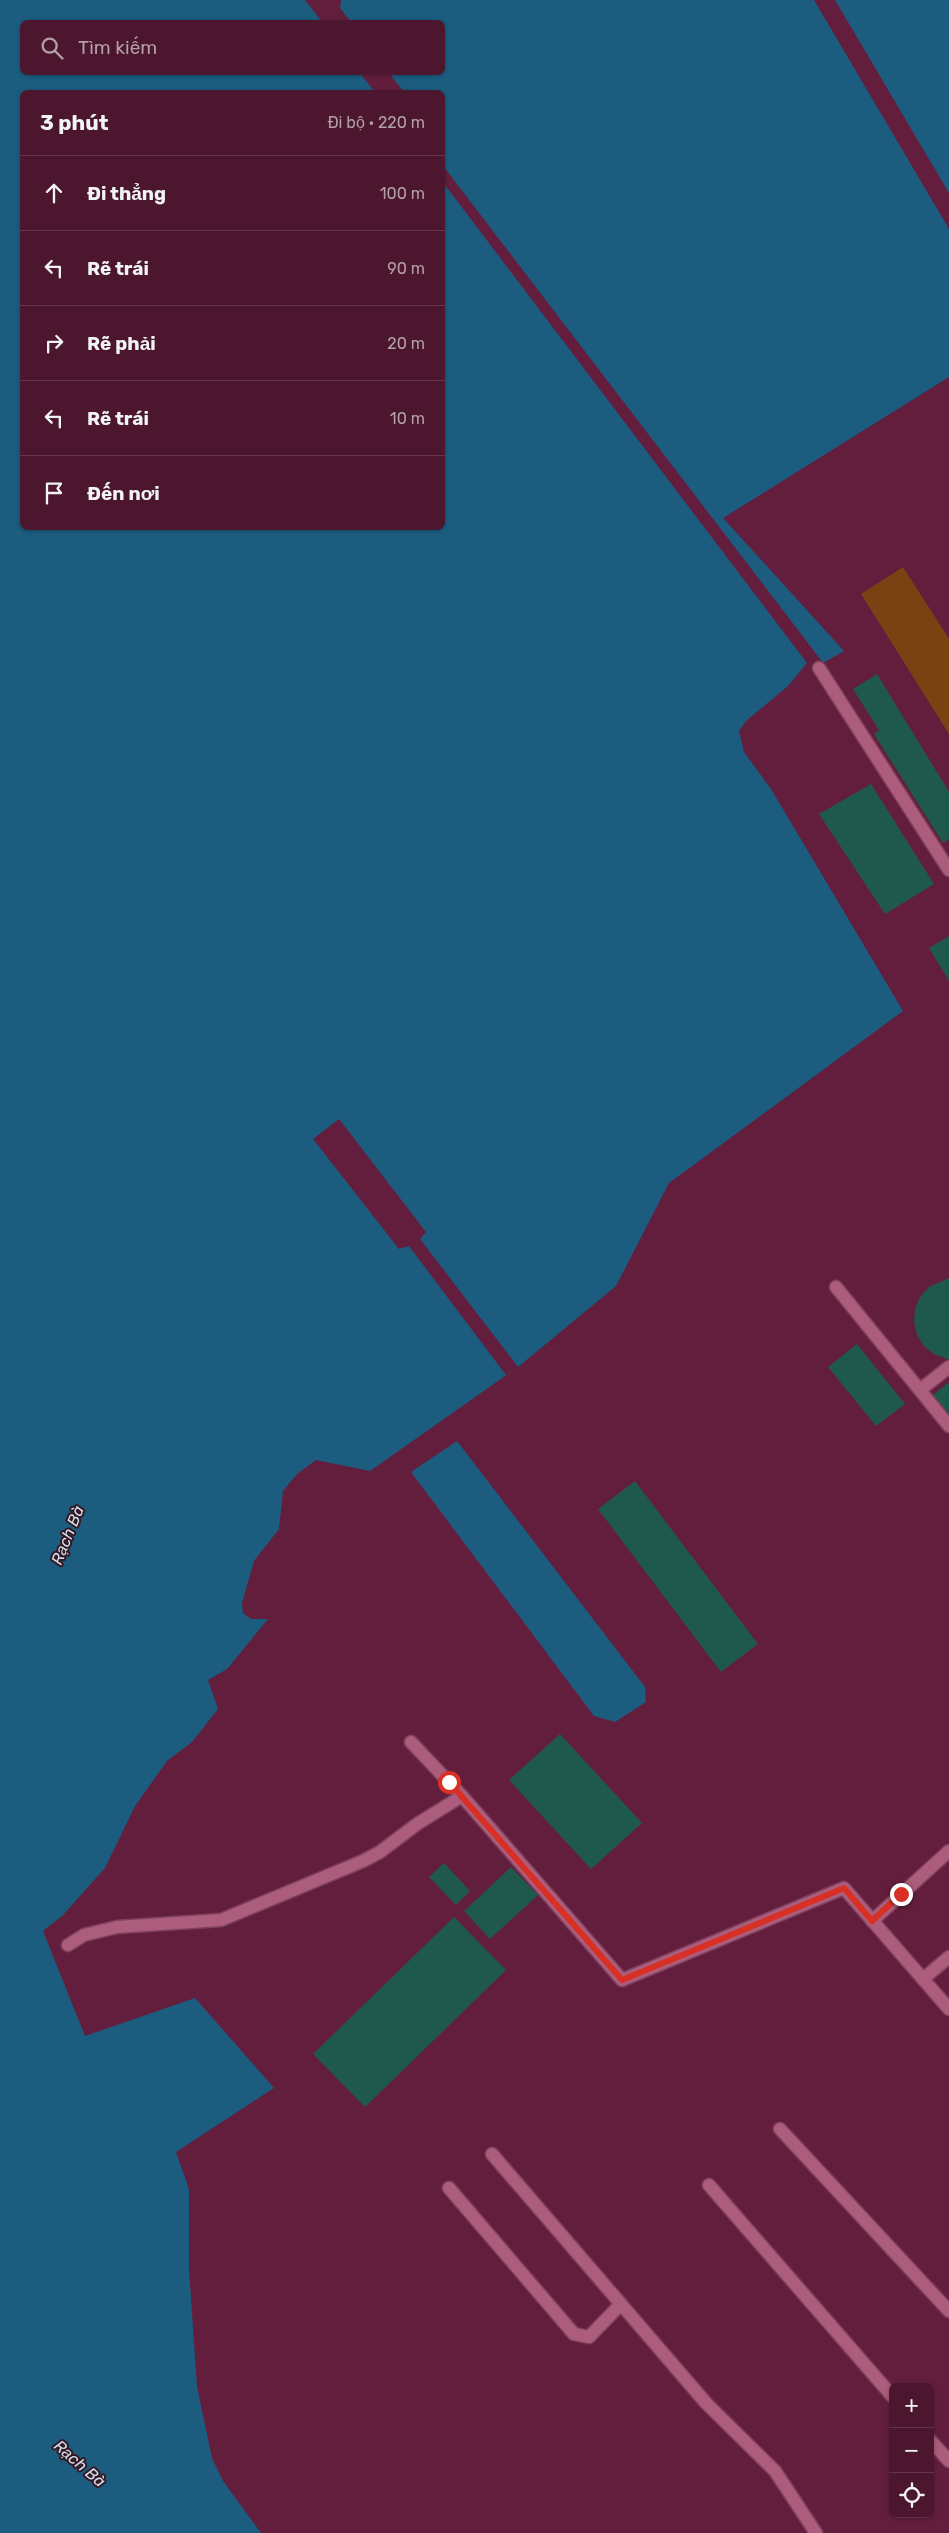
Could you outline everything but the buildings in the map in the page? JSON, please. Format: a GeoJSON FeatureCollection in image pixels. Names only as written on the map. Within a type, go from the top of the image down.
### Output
{"type":"FeatureCollection","features":[{"type":"Feature","properties":{"kind":"street"},"geometry":{"type":"LineString","coordinates":[[820,668],[949,870]]}},
{"type":"Feature","properties":{"kind":"street"},"geometry":{"type":"LineString","coordinates":[[836,1287],[949,1426]]}},
{"type":"Feature","properties":{"kind":"street"},"geometry":{"type":"LineString","coordinates":[[920,1390],[949,1367]]}},
{"type":"Feature","properties":{"kind":"street"},"geometry":{"type":"LineString","coordinates":[[411,1742],[462,1796],[622,1980],[844,1888],[949,2010]]}},
{"type":"Feature","properties":{"kind":"street"},"geometry":{"type":"LineString","coordinates":[[68,1944],[84,1935],[117,1926],[221,1920],[371,1856],[462,1796]]}},
{"type":"Feature","properties":{"kind":"street"},"geometry":{"type":"LineString","coordinates":[[872,1921],[949,1851]]}},
{"type":"Feature","properties":{"kind":"street"},"geometry":{"type":"LineString","coordinates":[[923,1979],[949,1958]]}},
{"type":"Feature","properties":{"kind":"street"},"geometry":{"type":"LineString","coordinates":[[780,2129],[949,2311]]}},
{"type":"Feature","properties":{"kind":"street"},"geometry":{"type":"LineString","coordinates":[[492,2154],[706,2403],[775,2471],[816,2533]]}},
{"type":"Feature","properties":{"kind":"street"},"geometry":{"type":"LineString","coordinates":[[710,2185],[889,2393]]}},
{"type":"Feature","properties":{"kind":"street"},"geometry":{"type":"LineString","coordinates":[[449,2188],[574,2334],[589,2338],[621,2304]]}},
{"type":"Feature","properties":{"kind":"street"},"geometry":{"type":"LineString","coordinates":[[934,2444],[949,2461]]}},
{"type":"Feature","properties":{"kind":"shaded area"},"geometry":{"type":"Polygon","coordinates":[[[903,567],[949,639],[949,734],[861,594],[903,567]]]}},
{"type":"Feature","properties":{"kind":"water","name":"Rạch Bà"},"geometry":{"type":"Polygon","coordinates":[[[0,0],[305,0],[320,20],[20,20],[20,75],[362,75],[373,90],[20,90],[20,530],[445,530],[445,185],[807,663],[788,686],[746,721],[739,731],[744,752],[771,789],[903,1011],[669,1183],[616,1286],[518,1367],[370,1471],[316,1460],[297,1474],[283,1491],[279,1529],[254,1561],[242,1603],[243,1613],[251,1619],[268,1619],[227,1669],[208,1680],[218,1709],[192,1742],[167,1761],[135,1806],[105,1868],[63,1915],[43,1931],[85,2036],[195,1998],[274,2088],[176,2152],[189,2189],[189,2268],[197,2387],[212,2458],[223,2481],[261,2533],[0,2533],[0,0]]]}},
{"type":"Feature","properties":{"kind":"water"},"geometry":{"type":"Polygon","coordinates":[[[341,0],[949,0],[949,377],[723,518],[844,651],[823,663],[445,169],[445,90],[402,90],[391,75],[445,75],[445,20],[349,20],[340,8],[341,0]]]}},
{"type":"Feature","properties":{"kind":"water"},"geometry":{"type":"Polygon","coordinates":[[[457,1441],[645,1687],[646,1702],[615,1722],[594,1716],[411,1472],[457,1441]]]}},
{"type":"Feature","properties":{"kind":"pier"},"geometry":{"type":"Polygon","coordinates":[[[814,0],[835,0],[949,193],[949,229],[814,0]]]}},
{"type":"Feature","properties":{"kind":"pier"},"geometry":{"type":"Polygon","coordinates":[[[445,169],[823,663],[822,665],[445,174],[445,169]]]}},
{"type":"Feature","properties":{"kind":"pier"},"geometry":{"type":"Polygon","coordinates":[[[445,183],[809,661],[809,665],[445,185],[445,183]]]}},
{"type":"Feature","properties":{"kind":"pier"},"geometry":{"type":"Polygon","coordinates":[[[339,1119],[426,1232],[420,1239],[518,1367],[506,1375],[409,1246],[399,1249],[313,1139],[339,1119]]]}},
{"type":"Feature","properties":{"kind":"route"},"geometry":{"type":"LineString","coordinates":[[449,1782],[622,1980],[844,1888],[872,1921],[901,1894]]}}]}
